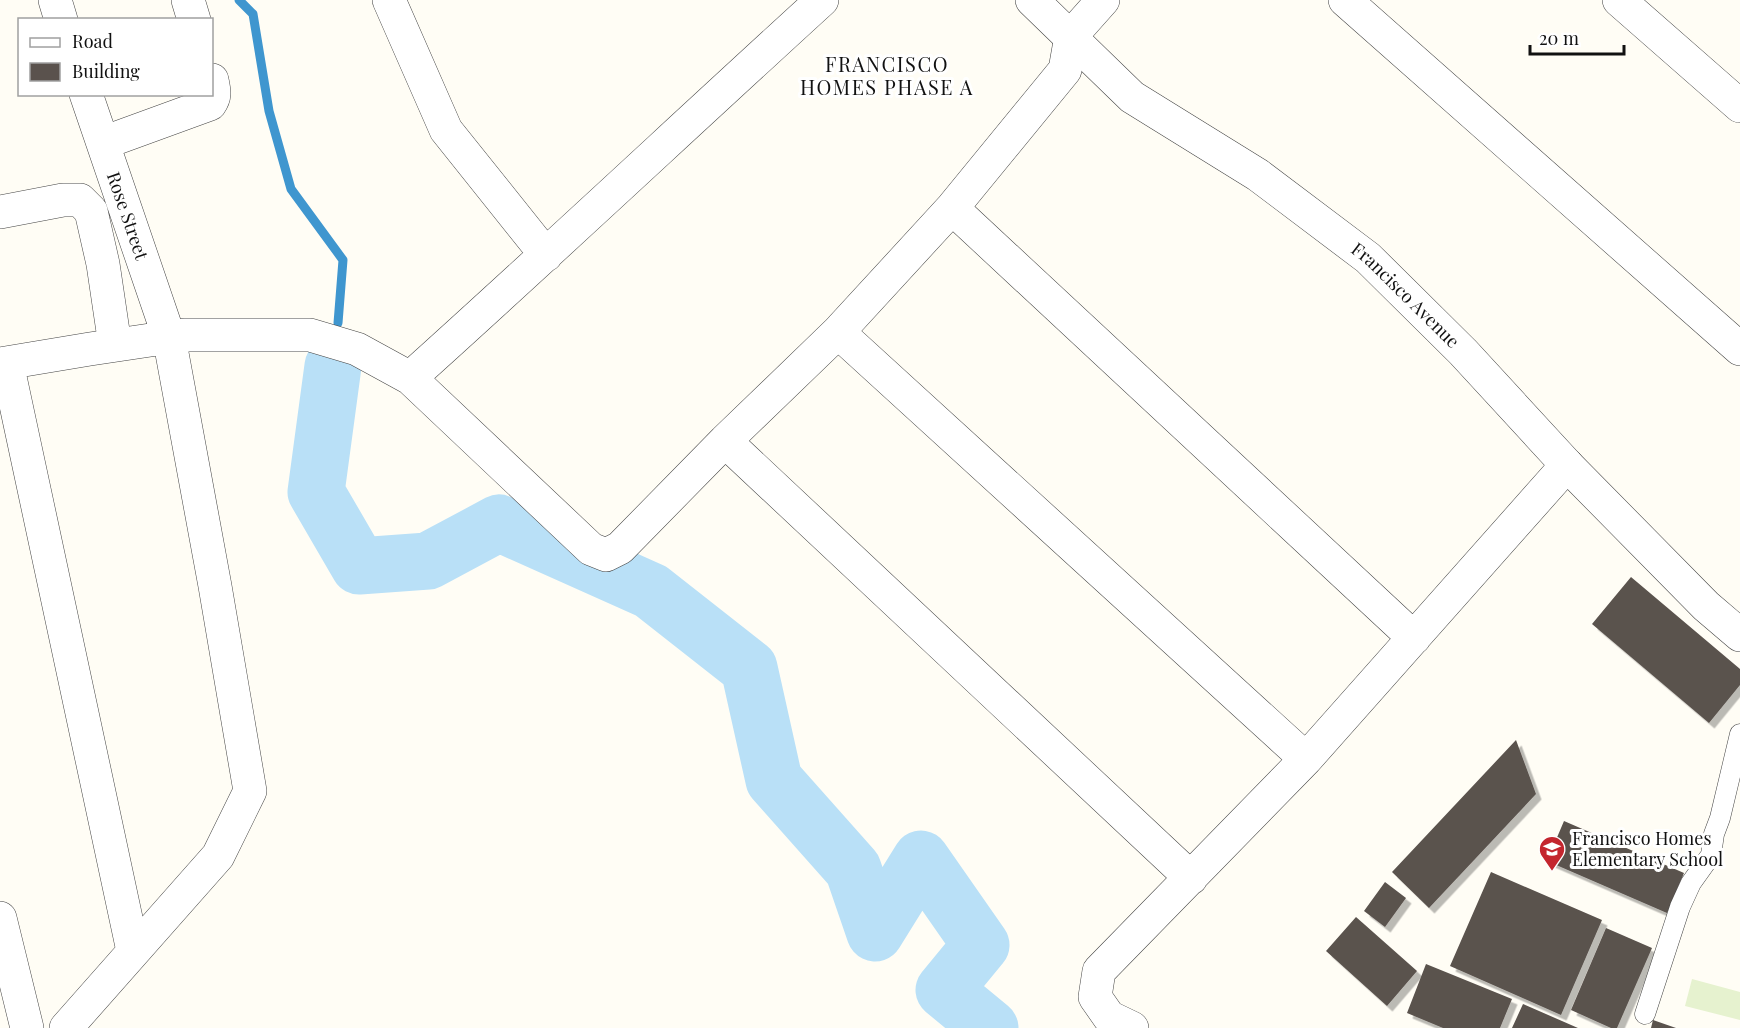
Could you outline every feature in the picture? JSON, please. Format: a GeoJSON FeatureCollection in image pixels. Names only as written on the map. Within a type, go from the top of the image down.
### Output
{"type":"FeatureCollection","features":[{"type":"Feature","properties":{"kind":"street"},"geometry":{"type":"LineString","coordinates":[[55,0],[60,18]]}},
{"type":"Feature","properties":{"kind":"street"},"geometry":{"type":"LineString","coordinates":[[188,0],[193,18]]}},
{"type":"Feature","properties":{"kind":"street"},"geometry":{"type":"LineString","coordinates":[[410,378],[822,0]]}},
{"type":"Feature","properties":{"kind":"street","name":"Francisco Avenue"},"geometry":{"type":"LineString","coordinates":[[1032,0],[1132,97],[1258,175],[1368,258],[1463,352],[1567,465],[1706,606],[1740,635]]}},
{"type":"Feature","properties":{"kind":"street"},"geometry":{"type":"LineString","coordinates":[[134,951],[4,364],[184,335],[310,334],[357,349],[410,378],[591,549],[606,555],[620,548],[725,441],[838,332],[952,208],[1065,70],[1071,36],[1103,0]]}},
{"type":"Feature","properties":{"kind":"street"},"geometry":{"type":"LineString","coordinates":[[1346,0],[1740,349]]}},
{"type":"Feature","properties":{"kind":"street"},"geometry":{"type":"LineString","coordinates":[[1618,0],[1740,106]]}},
{"type":"Feature","properties":{"kind":"street"},"geometry":{"type":"LineString","coordinates":[[397,3],[446,130],[546,255]]}},
{"type":"Feature","properties":{"kind":"street"},"geometry":{"type":"LineString","coordinates":[[103,143],[210,104],[214,99],[213,84]]}},
{"type":"Feature","properties":{"kind":"street","name":"Rose Street"},"geometry":{"type":"LineString","coordinates":[[66,1028],[218,856],[250,791],[169,337],[87,96]]}},
{"type":"Feature","properties":{"kind":"street"},"geometry":{"type":"LineString","coordinates":[[0,212],[63,200],[80,200],[90,211],[103,264],[115,345]]}},
{"type":"Feature","properties":{"kind":"street"},"geometry":{"type":"LineString","coordinates":[[952,208],[1414,638]]}},
{"type":"Feature","properties":{"kind":"street"},"geometry":{"type":"LineString","coordinates":[[838,332],[1306,759]]}},
{"type":"Feature","properties":{"kind":"street"},"geometry":{"type":"LineString","coordinates":[[725,441],[1191,878]]}},
{"type":"Feature","properties":{"kind":"street"},"geometry":{"type":"LineString","coordinates":[[1132,1028],[1109,1017],[1095,997],[1099,971],[1306,759],[1567,465]]}},
{"type":"Feature","properties":{"kind":"street"},"geometry":{"type":"LineString","coordinates":[[0,918],[27,1028]]}},
{"type":"Feature","properties":{"kind":"lane"},"geometry":{"type":"LineString","coordinates":[[1645,1014],[1680,907],[1696,876],[1711,855],[1714,834],[1740,734]]}},
{"type":"Feature","properties":{"kind":"green space"},"geometry":{"type":"Polygon","coordinates":[[[1692,979],[1740,992],[1740,1020],[1685,1006],[1692,979]]]}},
{"type":"Feature","properties":{"kind":"building"},"geometry":{"type":"Polygon","coordinates":[[[1631,577],[1740,669],[1740,685],[1709,723],[1592,624],[1631,577]]]}},
{"type":"Feature","properties":{"kind":"building"},"geometry":{"type":"Polygon","coordinates":[[[1516,740],[1536,794],[1429,908],[1392,872],[1516,740]]]}},
{"type":"Feature","properties":{"kind":"building"},"geometry":{"type":"Polygon","coordinates":[[[1564,821],[1684,873],[1667,913],[1547,861],[1564,821]]]}},
{"type":"Feature","properties":{"kind":"building"},"geometry":{"type":"Polygon","coordinates":[[[1491,872],[1602,920],[1561,1015],[1450,966],[1491,872]]]}},
{"type":"Feature","properties":{"kind":"building"},"geometry":{"type":"Polygon","coordinates":[[[1385,882],[1406,898],[1385,927],[1364,911],[1385,882]]]}},
{"type":"Feature","properties":{"kind":"building"},"geometry":{"type":"Polygon","coordinates":[[[1356,917],[1417,971],[1387,1006],[1326,951],[1356,917]]]}},
{"type":"Feature","properties":{"kind":"building"},"geometry":{"type":"Polygon","coordinates":[[[1606,928],[1652,948],[1617,1028],[1611,1028],[1571,1010],[1606,928]]]}},
{"type":"Feature","properties":{"kind":"building"},"geometry":{"type":"Polygon","coordinates":[[[1426,964],[1512,999],[1500,1028],[1443,1028],[1407,1013],[1426,964]]]}},
{"type":"Feature","properties":{"kind":"building"},"geometry":{"type":"Polygon","coordinates":[[[1523,1004],[1578,1028],[1512,1028],[1523,1004]]]}},
{"type":"Feature","properties":{"kind":"building"},"geometry":{"type":"Polygon","coordinates":[[[1653,1020],[1676,1028],[1651,1028],[1653,1020]]]}},
{"type":"Feature","properties":{"kind":"waterway"},"geometry":{"type":"LineString","coordinates":[[239,0],[253,14],[269,111],[291,189],[343,260],[338,323]]}},
{"type":"Feature","properties":{"kind":"waterway"},"geometry":{"type":"LineString","coordinates":[[333,366],[316,492],[359,566],[428,561],[499,523],[651,591],[749,668],[774,780],[853,869],[875,933],[921,859],[981,945],[944,990],[990,1028]]}},
{"type":"Feature","properties":{"kind":"place","name":"Francisco Homes Elementary School"},"geometry":{"type":"Point","coordinates":[1552,872]}},
{"type":"Feature","properties":{"kind":"district","name":"FRANCISCO HOMES PHASE A"},"geometry":{"type":"Point","coordinates":[887,76]}}]}
